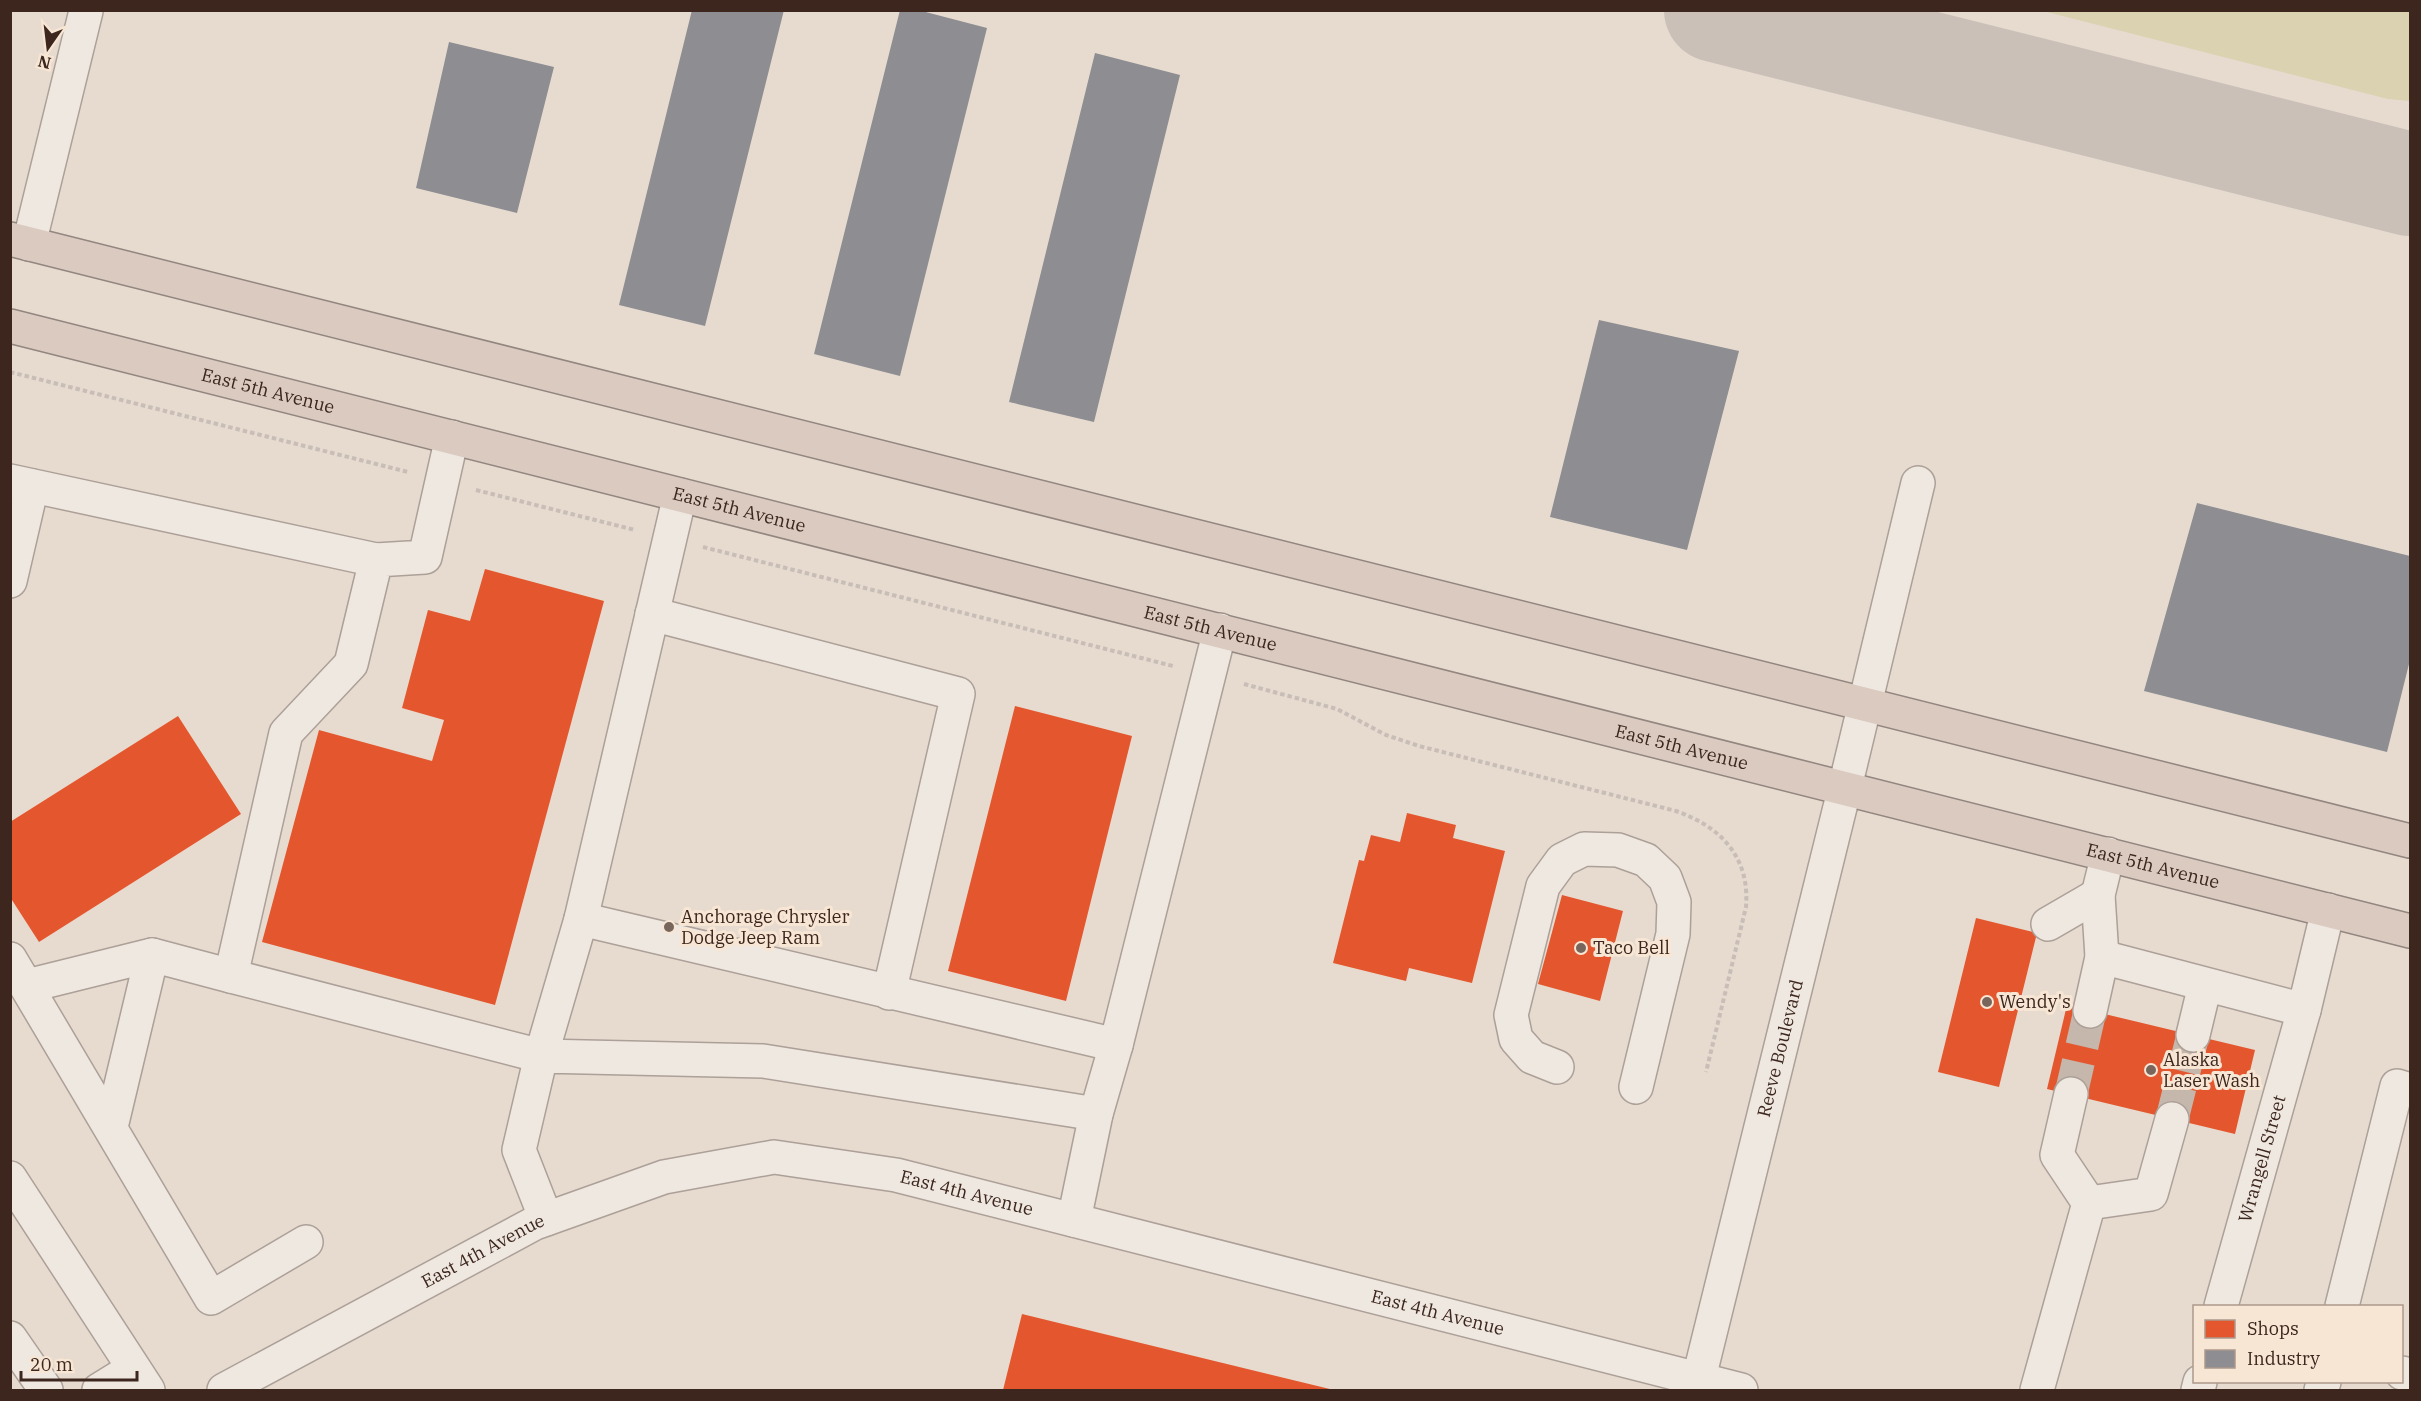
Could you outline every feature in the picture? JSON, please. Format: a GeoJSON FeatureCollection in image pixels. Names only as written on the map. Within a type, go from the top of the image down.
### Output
{"type":"FeatureCollection","features":[{"type":"Feature","properties":{"kind":"highway"},"geometry":{"type":"LineString","coordinates":[[20,242],[2410,841]]}},
{"type":"Feature","properties":{"kind":"highway","name":"East 5th Avenue"},"geometry":{"type":"LineString","coordinates":[[10,326],[2410,931]]}},
{"type":"Feature","properties":{"kind":"street"},"geometry":{"type":"LineString","coordinates":[[20,242],[86,11]]}},
{"type":"Feature","properties":{"kind":"street"},"geometry":{"type":"LineString","coordinates":[[10,581],[21,484],[376,560],[425,557],[452,437]]}},
{"type":"Feature","properties":{"kind":"street","name":"Reeve Boulevard"},"geometry":{"type":"LineString","coordinates":[[1698,1385],[1918,483]]}},
{"type":"Feature","properties":{"kind":"street"},"geometry":{"type":"LineString","coordinates":[[546,1219],[519,1150],[541,1056],[581,919],[680,495]]}},
{"type":"Feature","properties":{"kind":"street"},"geometry":{"type":"LineString","coordinates":[[231,976],[286,733],[351,664],[376,560]]}},
{"type":"Feature","properties":{"kind":"street"},"geometry":{"type":"LineString","coordinates":[[652,614],[958,694],[889,993]]}},
{"type":"Feature","properties":{"kind":"street"},"geometry":{"type":"LineString","coordinates":[[1074,1220],[1096,1114],[1116,1045],[1220,630]]}},
{"type":"Feature","properties":{"kind":"street"},"geometry":{"type":"LineString","coordinates":[[1557,1067],[1532,1057],[1516,1039],[1511,1015],[1543,886],[1562,860],[1584,849],[1618,850],[1646,860],[1665,878],[1674,902],[1673,934],[1636,1087]]}},
{"type":"Feature","properties":{"kind":"street"},"geometry":{"type":"LineString","coordinates":[[2090,1011],[2102,957],[2098,895],[2108,854]]}},
{"type":"Feature","properties":{"kind":"street"},"geometry":{"type":"LineString","coordinates":[[2048,924],[2098,895]]}},
{"type":"Feature","properties":{"kind":"street","name":"Wrangell Street"},"geometry":{"type":"LineString","coordinates":[[2221,1305],[2304,1010],[2328,910]]}},
{"type":"Feature","properties":{"kind":"street"},"geometry":{"type":"LineString","coordinates":[[581,919],[1116,1045]]}},
{"type":"Feature","properties":{"kind":"street"},"geometry":{"type":"LineString","coordinates":[[111,1127],[152,955]]}},
{"type":"Feature","properties":{"kind":"street"},"geometry":{"type":"LineString","coordinates":[[306,1242],[211,1298],[19,973],[152,955],[541,1056],[763,1061],[1096,1114]]}},
{"type":"Feature","properties":{"kind":"street"},"geometry":{"type":"LineString","coordinates":[[2102,957],[2304,1010]]}},
{"type":"Feature","properties":{"kind":"street"},"geometry":{"type":"LineString","coordinates":[[2193,1035],[2205,985]]}},
{"type":"Feature","properties":{"kind":"street"},"geometry":{"type":"LineString","coordinates":[[2342,1305],[2397,1086],[2410,1090]]}},
{"type":"Feature","properties":{"kind":"street"},"geometry":{"type":"LineString","coordinates":[[2071,1094],[2056,1155],[2089,1203]]}},
{"type":"Feature","properties":{"kind":"street"},"geometry":{"type":"LineString","coordinates":[[2089,1203],[2151,1194],[2172,1119]]}},
{"type":"Feature","properties":{"kind":"street","name":"East 4th Avenue"},"geometry":{"type":"LineString","coordinates":[[224,1390],[546,1219],[664,1176],[774,1157],[896,1175],[1698,1385],[1741,1390]]}},
{"type":"Feature","properties":{"kind":"street"},"geometry":{"type":"LineString","coordinates":[[10,1178],[141,1380],[99,1390]]}},
{"type":"Feature","properties":{"kind":"street"},"geometry":{"type":"LineString","coordinates":[[2037,1390],[2089,1203]]}},
{"type":"Feature","properties":{"kind":"street"},"geometry":{"type":"LineString","coordinates":[[10,1338],[46,1390]]}},
{"type":"Feature","properties":{"kind":"path"},"geometry":{"type":"LineString","coordinates":[[10,372],[1321,704],[1337,709],[1386,735],[1419,746],[1695,817],[1728,844],[1742,866],[1748,887],[1746,907],[1706,1072]]}},
{"type":"Feature","properties":{"kind":"shaded area"},"geometry":{"type":"Polygon","coordinates":[[[2043,11],[2410,11],[2410,101],[2388,99],[2043,11]]]}},
{"type":"Feature","properties":{"kind":"building: Shops"},"geometry":{"type":"Polygon","coordinates":[[[485,569],[604,601],[495,1005],[262,942],[319,730],[432,761],[444,720],[402,708],[428,610],[470,621],[485,569]]]}},
{"type":"Feature","properties":{"kind":"building: Shops"},"geometry":{"type":"Polygon","coordinates":[[[1015,706],[1132,736],[1066,1001],[948,971],[1015,706]]]}},
{"type":"Feature","properties":{"kind":"building: Shops"},"geometry":{"type":"Polygon","coordinates":[[[178,716],[241,814],[39,942],[10,897],[10,822],[178,716]]]}},
{"type":"Feature","properties":{"kind":"building: Shops"},"geometry":{"type":"Polygon","coordinates":[[[1407,813],[1456,825],[1453,838],[1505,851],[1472,983],[1409,968],[1406,981],[1333,963],[1359,860],[1364,861],[1371,835],[1400,842],[1407,813]]]}},
{"type":"Feature","properties":{"kind":"building: Shops","name":"Taco Bell"},"geometry":{"type":"Polygon","coordinates":[[[1562,895],[1623,911],[1600,1001],[1538,984],[1562,895]]]}},
{"type":"Feature","properties":{"kind":"building: Shops","name":"Wendy's"},"geometry":{"type":"Polygon","coordinates":[[[1976,918],[2037,933],[1999,1087],[1938,1072],[1976,918]]]}},
{"type":"Feature","properties":{"kind":"building: Shops","name":"Alaska Laser Wash"},"geometry":{"type":"Polygon","coordinates":[[[2067,1005],[2255,1050],[2235,1134],[2047,1089],[2067,1005]]]}},
{"type":"Feature","properties":{"kind":"building: Shops"},"geometry":{"type":"Polygon","coordinates":[[[1022,1314],[1334,1390],[1003,1390],[1022,1314]]]}},
{"type":"Feature","properties":{"kind":"building: Industry"},"geometry":{"type":"Polygon","coordinates":[[[692,10],[784,10],[705,326],[619,305],[692,10]]]}},
{"type":"Feature","properties":{"kind":"building: Industry"},"geometry":{"type":"Polygon","coordinates":[[[900,10],[918,10],[987,28],[900,376],[814,354],[900,10]]]}},
{"type":"Feature","properties":{"kind":"building: Industry"},"geometry":{"type":"Polygon","coordinates":[[[449,42],[554,67],[517,213],[416,188],[449,42]]]}},
{"type":"Feature","properties":{"kind":"building: Industry"},"geometry":{"type":"Polygon","coordinates":[[[1095,53],[1180,75],[1094,422],[1009,402],[1095,53]]]}},
{"type":"Feature","properties":{"kind":"building: Industry"},"geometry":{"type":"Polygon","coordinates":[[[1599,320],[1739,351],[1687,550],[1550,517],[1599,320]]]}},
{"type":"Feature","properties":{"kind":"building: Industry"},"geometry":{"type":"Polygon","coordinates":[[[2197,503],[2410,556],[2410,660],[2387,752],[2144,691],[2197,503]]]}},
{"type":"Feature","properties":{"kind":"taxiway"},"geometry":{"type":"LineString","coordinates":[[1716,10],[2410,184]]}},
{"type":"Feature","properties":{"kind":"tunnel"},"geometry":{"type":"LineString","coordinates":[[2071,1094],[2090,1011]]}},
{"type":"Feature","properties":{"kind":"tunnel"},"geometry":{"type":"LineString","coordinates":[[2172,1119],[2193,1035]]}},
{"type":"Feature","properties":{"kind":"place","name":"Anchorage Chrysler Dodge Jeep Ram"},"geometry":{"type":"Point","coordinates":[669,927]}},
{"type":"Feature","properties":{"kind":"place","name":"Taco Bell"},"geometry":{"type":"Point","coordinates":[1581,948]}},
{"type":"Feature","properties":{"kind":"place","name":"Wendy's"},"geometry":{"type":"Point","coordinates":[1987,1002]}},
{"type":"Feature","properties":{"kind":"place","name":"Alaska Laser Wash"},"geometry":{"type":"Point","coordinates":[2151,1070]}}]}
